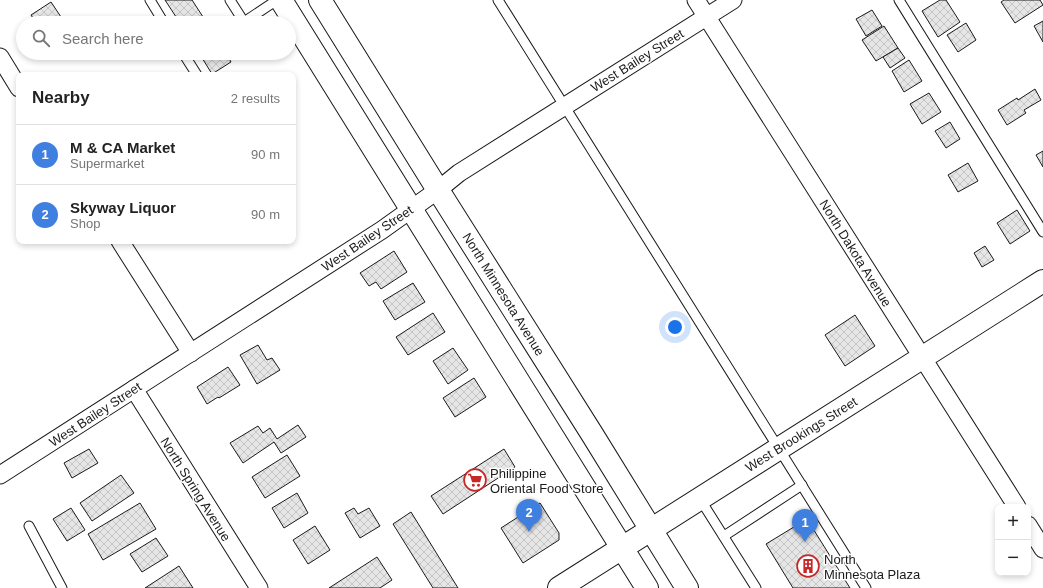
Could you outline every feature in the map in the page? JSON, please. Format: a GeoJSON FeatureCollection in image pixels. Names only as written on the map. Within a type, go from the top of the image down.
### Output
{"type":"FeatureCollection","features":[{"type":"Feature","properties":{"kind":"main road"},"geometry":{"type":"LineString","coordinates":[[281,0],[291,16]]}},
{"type":"Feature","properties":{"kind":"main road","name":"North Minnesota Avenue"},"geometry":{"type":"LineString","coordinates":[[320,0],[687,588]]}},
{"type":"Feature","properties":{"kind":"main road"},"geometry":{"type":"LineString","coordinates":[[296,24],[647,588]]}},
{"type":"Feature","properties":{"kind":"main road","name":"West Brookings Street"},"geometry":{"type":"LineString","coordinates":[[572,583],[622,548],[1043,281]]}},
{"type":"Feature","properties":{"kind":"street","name":"North Dakota Avenue"},"geometry":{"type":"LineString","coordinates":[[696,0],[1015,504]]}},
{"type":"Feature","properties":{"kind":"street","name":"West Bailey Street"},"geometry":{"type":"LineString","coordinates":[[0,475],[382,230],[458,174],[733,0]]}},
{"type":"Feature","properties":{"kind":"street"},"geometry":{"type":"LineString","coordinates":[[0,57],[16,83]]}},
{"type":"Feature","properties":{"kind":"street"},"geometry":{"type":"LineString","coordinates":[[122,244],[191,353]]}},
{"type":"Feature","properties":{"kind":"street","name":"North Spring Avenue"},"geometry":{"type":"LineString","coordinates":[[134,389],[259,588]]}},
{"type":"Feature","properties":{"kind":"street"},"geometry":{"type":"LineString","coordinates":[[1031,530],[1043,549]]}},
{"type":"Feature","properties":{"kind":"lane"},"geometry":{"type":"LineString","coordinates":[[150,0],[160,16]]}},
{"type":"Feature","properties":{"kind":"lane"},"geometry":{"type":"LineString","coordinates":[[230,0],[240,16]]}},
{"type":"Feature","properties":{"kind":"lane"},"geometry":{"type":"LineString","coordinates":[[253,16],[277,0]]}},
{"type":"Feature","properties":{"kind":"lane"},"geometry":{"type":"LineString","coordinates":[[498,0],[866,588]]}},
{"type":"Feature","properties":{"kind":"lane"},"geometry":{"type":"LineString","coordinates":[[899,0],[1043,232]]}},
{"type":"Feature","properties":{"kind":"lane"},"geometry":{"type":"LineString","coordinates":[[187,60],[195,72]]}},
{"type":"Feature","properties":{"kind":"lane"},"geometry":{"type":"LineString","coordinates":[[1035,218],[1043,213]]}},
{"type":"Feature","properties":{"kind":"lane"},"geometry":{"type":"LineString","coordinates":[[724,536],[802,485]]}},
{"type":"Feature","properties":{"kind":"lane"},"geometry":{"type":"LineString","coordinates":[[700,499],[756,588]]}},
{"type":"Feature","properties":{"kind":"lane"},"geometry":{"type":"LineString","coordinates":[[29,526],[62,588]]}},
{"type":"Feature","properties":{"kind":"building"},"geometry":{"type":"Polygon","coordinates":[[[165,0],[192,0],[202,16],[175,16],[165,0]]]}},
{"type":"Feature","properties":{"kind":"building"},"geometry":{"type":"Polygon","coordinates":[[[940,0],[946,0],[960,22],[938,37],[922,11],[940,0]]]}},
{"type":"Feature","properties":{"kind":"building"},"geometry":{"type":"Polygon","coordinates":[[[1004,0],[1040,0],[1043,5],[1015,23],[1001,2],[1004,0]]]}},
{"type":"Feature","properties":{"kind":"building"},"geometry":{"type":"Polygon","coordinates":[[[51,2],[60,16],[32,16],[51,2]]]}},
{"type":"Feature","properties":{"kind":"building"},"geometry":{"type":"Polygon","coordinates":[[[872,10],[882,26],[866,36],[856,19],[872,10]]]}},
{"type":"Feature","properties":{"kind":"building"},"geometry":{"type":"Polygon","coordinates":[[[1043,21],[1043,42],[1034,26],[1043,21]]]}},
{"type":"Feature","properties":{"kind":"building"},"geometry":{"type":"Polygon","coordinates":[[[966,23],[976,40],[958,52],[947,35],[966,23]]]}},
{"type":"Feature","properties":{"kind":"building"},"geometry":{"type":"Polygon","coordinates":[[[884,26],[898,48],[876,61],[862,40],[884,26]]]}},
{"type":"Feature","properties":{"kind":"building"},"geometry":{"type":"Polygon","coordinates":[[[898,48],[905,58],[890,68],[883,57],[898,48]]]}},
{"type":"Feature","properties":{"kind":"building"},"geometry":{"type":"Polygon","coordinates":[[[203,60],[230,60],[231,62],[215,72],[211,72],[203,60]]]}},
{"type":"Feature","properties":{"kind":"building"},"geometry":{"type":"Polygon","coordinates":[[[909,60],[922,81],[904,92],[892,71],[909,60]]]}},
{"type":"Feature","properties":{"kind":"building"},"geometry":{"type":"Polygon","coordinates":[[[1035,89],[1041,100],[1024,110],[1026,113],[1007,125],[998,110],[1035,89]]]}},
{"type":"Feature","properties":{"kind":"building"},"geometry":{"type":"Polygon","coordinates":[[[929,93],[941,112],[922,124],[910,104],[929,93]]]}},
{"type":"Feature","properties":{"kind":"building"},"geometry":{"type":"Polygon","coordinates":[[[950,122],[960,139],[946,148],[935,131],[950,122]]]}},
{"type":"Feature","properties":{"kind":"building"},"geometry":{"type":"Polygon","coordinates":[[[1043,151],[1043,167],[1036,155],[1043,151]]]}},
{"type":"Feature","properties":{"kind":"building"},"geometry":{"type":"Polygon","coordinates":[[[968,163],[978,181],[958,192],[948,175],[968,163]]]}},
{"type":"Feature","properties":{"kind":"building"},"geometry":{"type":"Polygon","coordinates":[[[1017,210],[1030,231],[1010,244],[997,223],[1017,210]]]}},
{"type":"Feature","properties":{"kind":"building"},"geometry":{"type":"Polygon","coordinates":[[[985,246],[994,260],[982,267],[974,253],[985,246]]]}},
{"type":"Feature","properties":{"kind":"building"},"geometry":{"type":"Polygon","coordinates":[[[394,251],[407,272],[381,289],[376,282],[369,286],[360,273],[394,251]]]}},
{"type":"Feature","properties":{"kind":"building"},"geometry":{"type":"Polygon","coordinates":[[[413,283],[425,302],[395,320],[383,301],[413,283]]]}},
{"type":"Feature","properties":{"kind":"building"},"geometry":{"type":"Polygon","coordinates":[[[433,313],[445,332],[408,355],[396,337],[433,313]]]}},
{"type":"Feature","properties":{"kind":"building"},"geometry":{"type":"Polygon","coordinates":[[[855,315],[875,346],[845,366],[825,335],[855,315]]]}},
{"type":"Feature","properties":{"kind":"building"},"geometry":{"type":"Polygon","coordinates":[[[258,345],[267,360],[272,358],[280,370],[257,384],[240,355],[258,345]]]}},
{"type":"Feature","properties":{"kind":"building"},"geometry":{"type":"Polygon","coordinates":[[[453,348],[468,370],[448,384],[433,361],[453,348]]]}},
{"type":"Feature","properties":{"kind":"building"},"geometry":{"type":"Polygon","coordinates":[[[228,367],[240,385],[207,404],[197,387],[228,367]]]}},
{"type":"Feature","properties":{"kind":"building"},"geometry":{"type":"Polygon","coordinates":[[[474,378],[486,397],[455,417],[443,398],[474,378]]]}},
{"type":"Feature","properties":{"kind":"building"},"geometry":{"type":"Polygon","coordinates":[[[298,425],[306,437],[281,453],[274,442],[243,463],[230,443],[258,426],[263,433],[270,428],[277,439],[298,425]]]}},
{"type":"Feature","properties":{"kind":"building"},"geometry":{"type":"Polygon","coordinates":[[[89,449],[98,463],[72,478],[64,463],[89,449]]]}},
{"type":"Feature","properties":{"kind":"building"},"geometry":{"type":"Polygon","coordinates":[[[504,449],[515,467],[443,514],[431,496],[504,449]]]}},
{"type":"Feature","properties":{"kind":"building"},"geometry":{"type":"Polygon","coordinates":[[[287,455],[300,476],[265,498],[252,477],[287,455]]]}},
{"type":"Feature","properties":{"kind":"building"},"geometry":{"type":"Polygon","coordinates":[[[121,475],[134,493],[92,521],[80,503],[121,475]]]}},
{"type":"Feature","properties":{"kind":"building"},"geometry":{"type":"Polygon","coordinates":[[[297,493],[308,513],[284,528],[272,508],[297,493]]]}},
{"type":"Feature","properties":{"kind":"building"},"geometry":{"type":"Polygon","coordinates":[[[140,503],[156,529],[103,560],[88,534],[140,503]]]}},
{"type":"Feature","properties":{"kind":"building"},"geometry":{"type":"Polygon","coordinates":[[[540,503],[559,533],[559,540],[523,563],[501,528],[540,503]]]}},
{"type":"Feature","properties":{"kind":"building"},"geometry":{"type":"Polygon","coordinates":[[[71,508],[85,530],[67,541],[53,519],[71,508]]]}},
{"type":"Feature","properties":{"kind":"building"},"geometry":{"type":"Polygon","coordinates":[[[354,508],[358,514],[369,508],[380,526],[360,538],[345,513],[354,508]]]}},
{"type":"Feature","properties":{"kind":"building"},"geometry":{"type":"Polygon","coordinates":[[[411,512],[458,588],[433,588],[393,524],[411,512]]]}},
{"type":"Feature","properties":{"kind":"building","name":"North Minnesota Plaza"},"geometry":{"type":"Polygon","coordinates":[[[807,519],[850,588],[793,588],[766,544],[807,519]]]}},
{"type":"Feature","properties":{"kind":"building"},"geometry":{"type":"Polygon","coordinates":[[[315,526],[330,550],[308,564],[293,540],[315,526]]]}},
{"type":"Feature","properties":{"kind":"building"},"geometry":{"type":"Polygon","coordinates":[[[156,538],[168,556],[142,572],[130,554],[156,538]]]}},
{"type":"Feature","properties":{"kind":"building"},"geometry":{"type":"Polygon","coordinates":[[[377,557],[392,580],[380,588],[329,588],[377,557]]]}},
{"type":"Feature","properties":{"kind":"building"},"geometry":{"type":"Polygon","coordinates":[[[179,566],[193,588],[145,588],[179,566]]]}},
{"type":"Feature","properties":{"kind":"place","name":"Philippine Oriental Food Store"},"geometry":{"type":"Point","coordinates":[475,480]}},
{"type":"Feature","properties":{"kind":"place","name":"Skyway Liquor"},"geometry":{"type":"Point","coordinates":[529,532]}},
{"type":"Feature","properties":{"kind":"place","name":"M & CA Market"},"geometry":{"type":"Point","coordinates":[805,542]}},
{"type":"Feature","properties":{"kind":"place","name":"North Minnesota Plaza"},"geometry":{"type":"Point","coordinates":[808,566]}}]}
